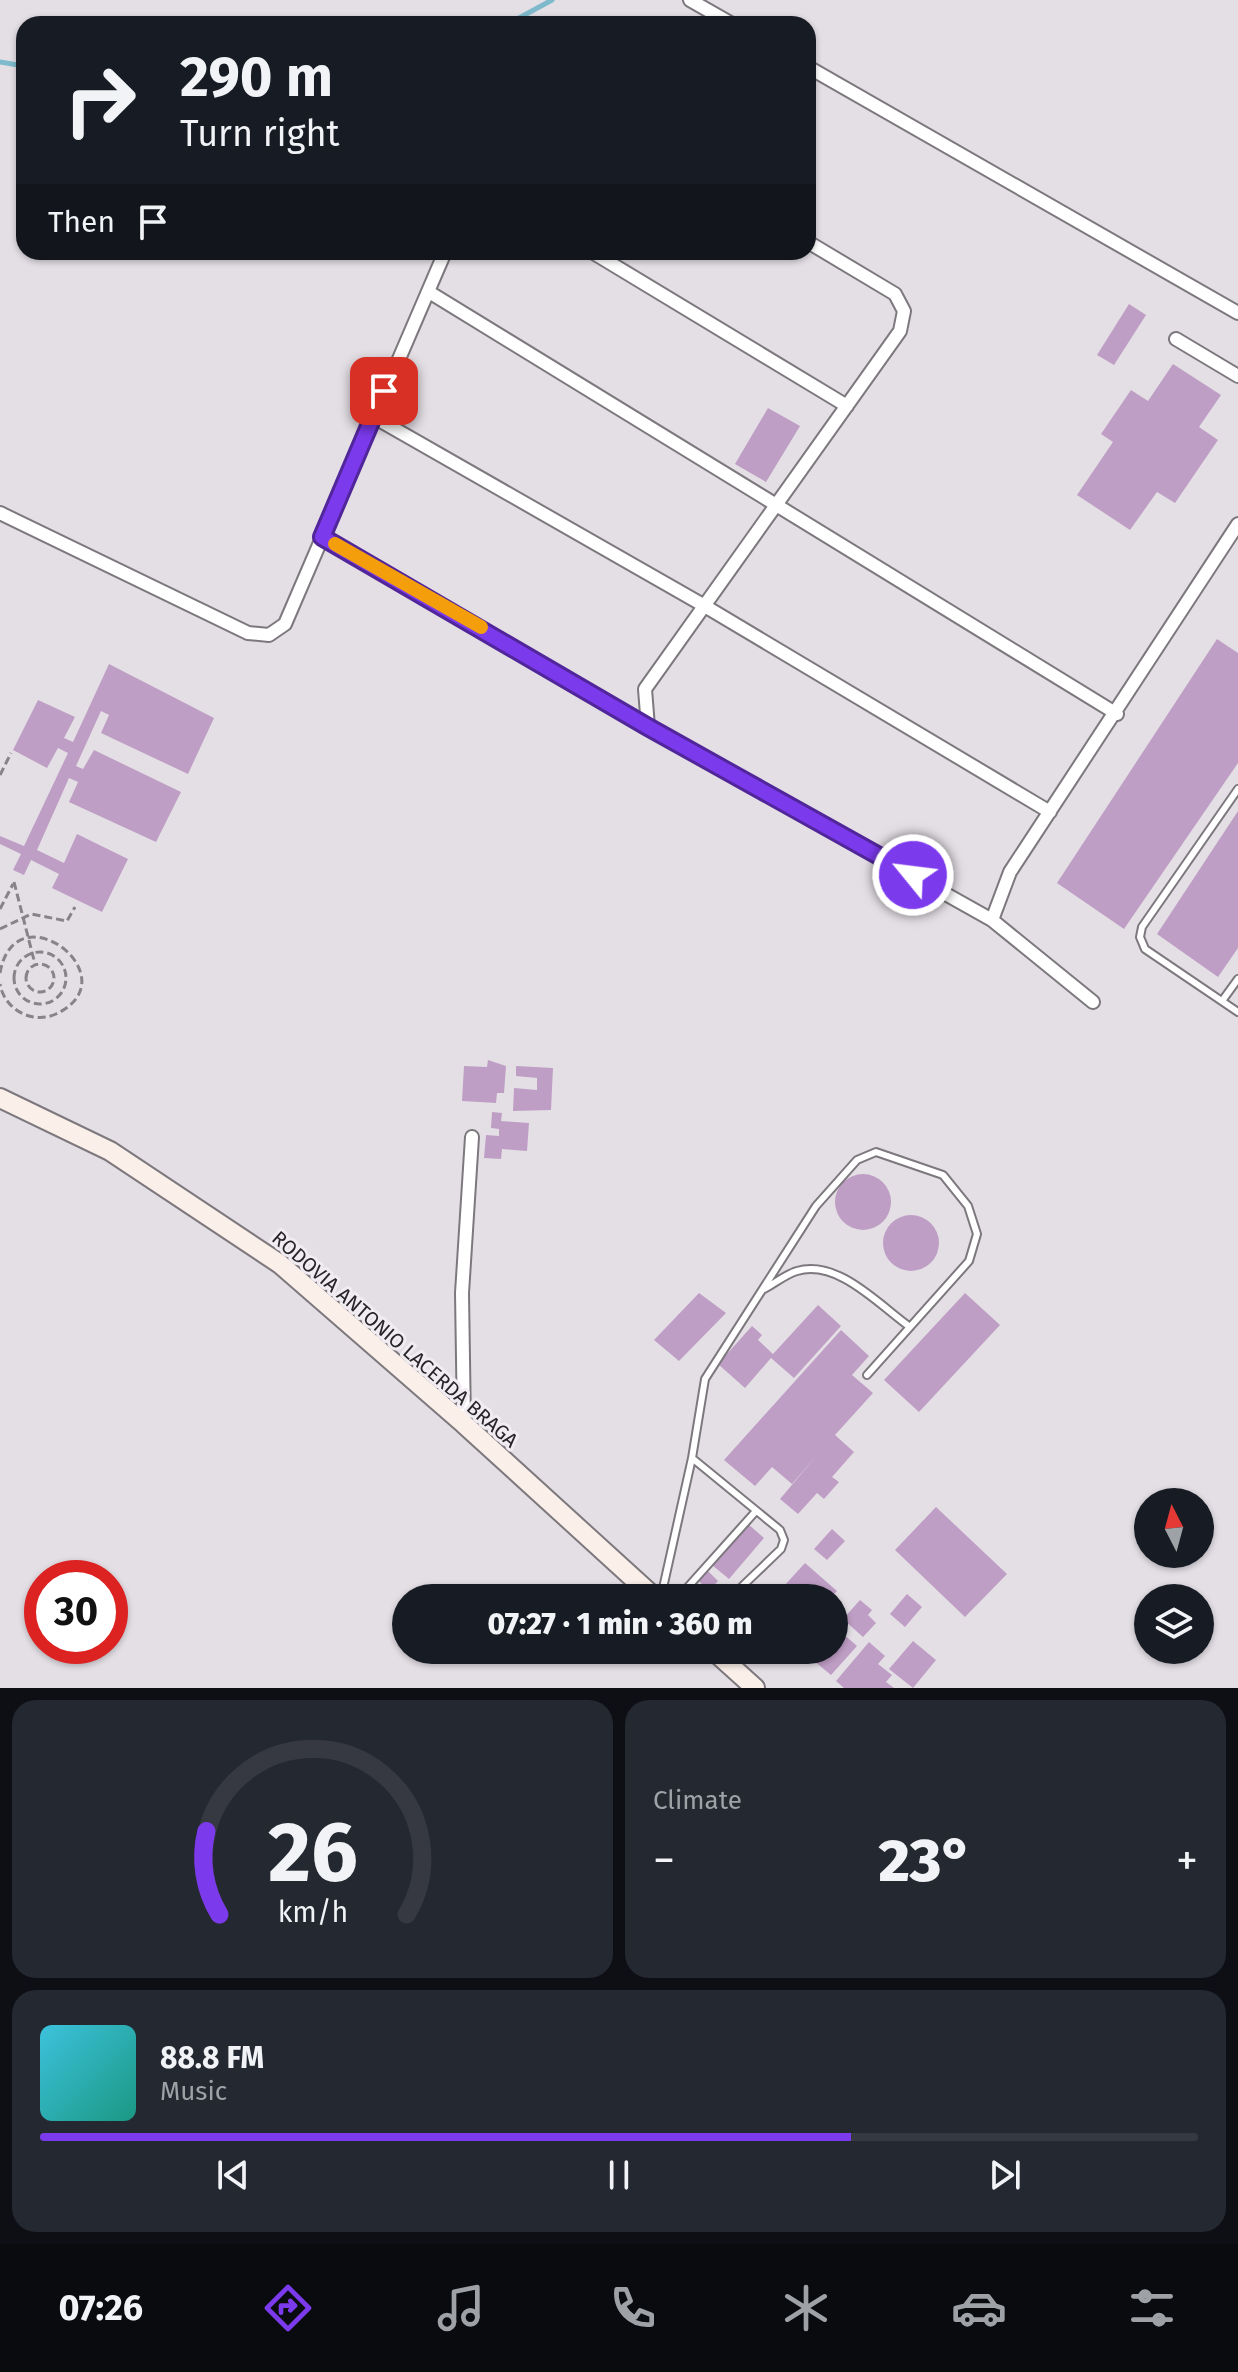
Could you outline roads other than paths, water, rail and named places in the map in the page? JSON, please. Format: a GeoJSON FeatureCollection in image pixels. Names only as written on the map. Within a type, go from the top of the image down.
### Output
{"type":"FeatureCollection","features":[{"type":"Feature","properties":{"kind":"main road","name":"RODOVIA ANTONIO LACERDA BRAGA"},"geometry":{"type":"LineString","coordinates":[[0,1098],[110,1151],[280,1264],[642,1584]]}},
{"type":"Feature","properties":{"kind":"main road"},"geometry":{"type":"LineString","coordinates":[[728,1664],[755,1688]]}},
{"type":"Feature","properties":{"kind":"street"},"geometry":{"type":"LineString","coordinates":[[690,0],[718,16]]}},
{"type":"Feature","properties":{"kind":"street"},"geometry":{"type":"LineString","coordinates":[[816,72],[1238,313]]}},
{"type":"Feature","properties":{"kind":"street"},"geometry":{"type":"LineString","coordinates":[[648,727],[645,689],[900,331],[904,311],[895,294],[816,247]]}},
{"type":"Feature","properties":{"kind":"street"},"geometry":{"type":"LineString","coordinates":[[0,513],[248,633],[269,635],[285,624],[442,260]]}},
{"type":"Feature","properties":{"kind":"street"},"geometry":{"type":"LineString","coordinates":[[605,260],[847,406]]}},
{"type":"Feature","properties":{"kind":"street"},"geometry":{"type":"LineString","coordinates":[[429,292],[1117,714]]}},
{"type":"Feature","properties":{"kind":"street"},"geometry":{"type":"LineString","coordinates":[[1176,339],[1238,376]]}},
{"type":"Feature","properties":{"kind":"street"},"geometry":{"type":"LineString","coordinates":[[372,416],[703,605],[1050,812]]}},
{"type":"Feature","properties":{"kind":"street"},"geometry":{"type":"LineString","coordinates":[[992,920],[1010,872],[1117,714],[1238,524]]}},
{"type":"Feature","properties":{"kind":"street"},"geometry":{"type":"LineString","coordinates":[[322,537],[648,727],[992,920],[1093,1002]]}},
{"type":"Feature","properties":{"kind":"street"},"geometry":{"type":"LineString","coordinates":[[464,1424],[462,1293],[472,1137]]}},
{"type":"Feature","properties":{"kind":"lane"},"geometry":{"type":"LineString","coordinates":[[1238,789],[1142,927],[1140,937],[1145,949],[1238,1012]]}},
{"type":"Feature","properties":{"kind":"lane"},"geometry":{"type":"LineString","coordinates":[[1222,1001],[1238,979]]}},
{"type":"Feature","properties":{"kind":"lane"},"geometry":{"type":"LineString","coordinates":[[661,1584],[692,1458],[705,1379],[816,1206],[857,1160],[876,1152],[943,1175],[968,1206],[977,1234],[969,1261],[867,1375]]}},
{"type":"Feature","properties":{"kind":"lane"},"geometry":{"type":"LineString","coordinates":[[761,1291],[796,1271],[818,1269],[838,1275],[910,1327]]}},
{"type":"Feature","properties":{"kind":"lane"},"geometry":{"type":"LineString","coordinates":[[692,1458],[780,1530],[784,1540],[781,1549],[745,1584]]}},
{"type":"Feature","properties":{"kind":"lane"},"geometry":{"type":"LineString","coordinates":[[691,1584],[756,1511]]}},
{"type":"Feature","properties":{"kind":"waterway"},"geometry":{"type":"LineString","coordinates":[[523,16],[552,0]]}},
{"type":"Feature","properties":{"kind":"waterway"},"geometry":{"type":"LineString","coordinates":[[0,62],[16,65]]}}]}
